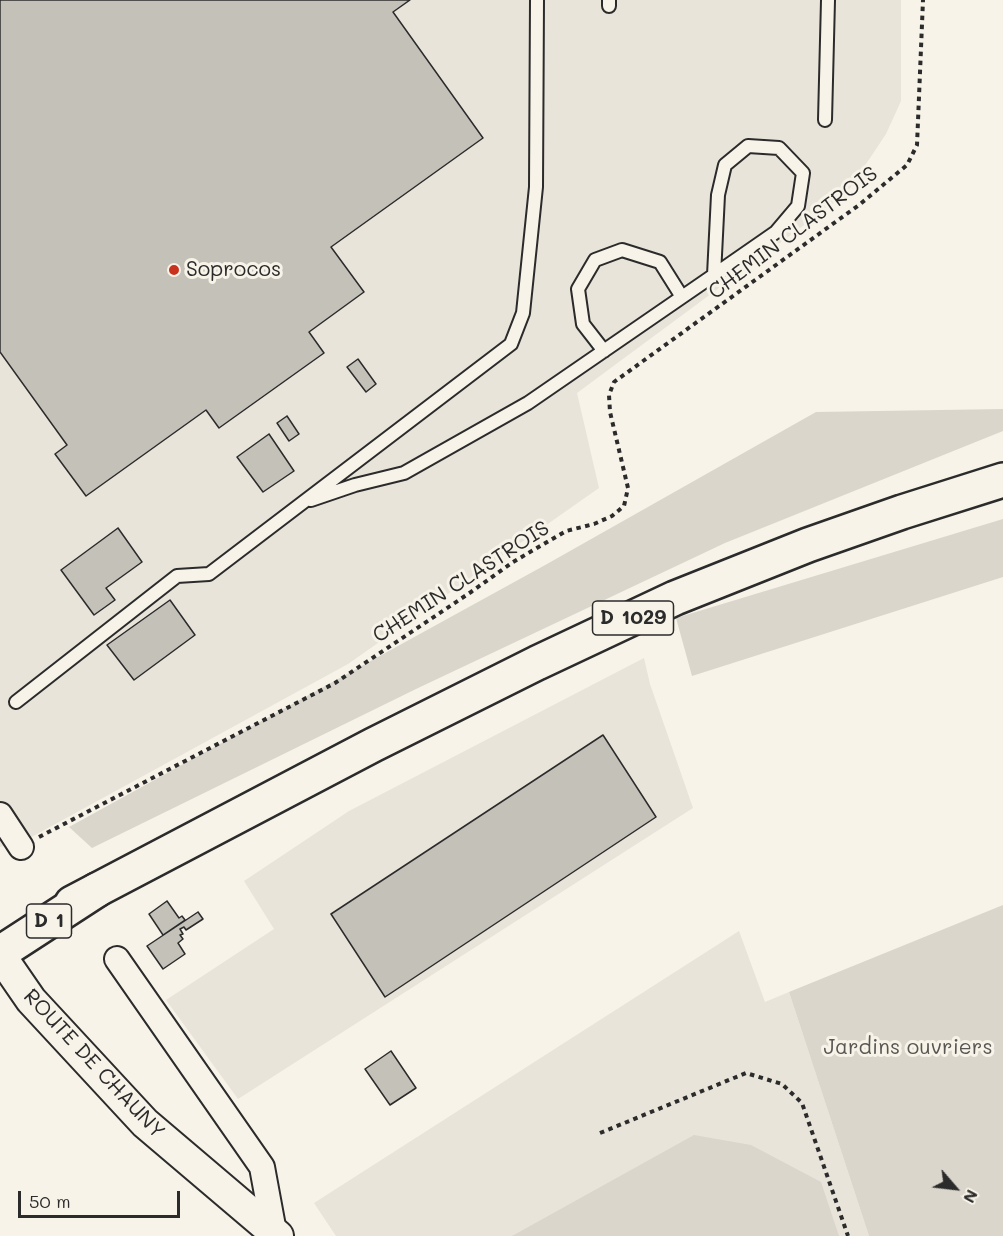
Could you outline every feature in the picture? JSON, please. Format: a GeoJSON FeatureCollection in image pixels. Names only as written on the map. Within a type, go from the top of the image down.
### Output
{"type":"FeatureCollection","features":[{"type":"Feature","properties":{"kind":"main road","name":"D 1029"},"geometry":{"type":"LineString","coordinates":[[0,941],[414,724],[675,598],[902,512],[1003,480]]}},
{"type":"Feature","properties":{"kind":"main road","name":"D 1"},"geometry":{"type":"LineString","coordinates":[[0,954],[97,890]]}},
{"type":"Feature","properties":{"kind":"street"},"geometry":{"type":"LineString","coordinates":[[0,814],[21,847]]}},
{"type":"Feature","properties":{"kind":"street","name":"ROUTE DE CHAUNY"},"geometry":{"type":"LineString","coordinates":[[0,954],[31,1000],[145,1124],[276,1234]]}},
{"type":"Feature","properties":{"kind":"street"},"geometry":{"type":"LineString","coordinates":[[117,959],[262,1167],[276,1234]]}},
{"type":"Feature","properties":{"kind":"lane"},"geometry":{"type":"LineString","coordinates":[[16,702],[177,576],[209,574],[511,344],[524,313],[536,187],[537,0]]}},
{"type":"Feature","properties":{"kind":"lane"},"geometry":{"type":"LineString","coordinates":[[825,120],[828,0]]}},
{"type":"Feature","properties":{"kind":"lane"},"geometry":{"type":"LineString","coordinates":[[301,503],[355,485],[404,473],[528,403],[776,232],[798,206],[803,173],[779,148],[748,146],[724,165],[718,195],[714,274]]}},
{"type":"Feature","properties":{"kind":"lane"},"geometry":{"type":"LineString","coordinates":[[604,351],[583,324],[578,289],[595,260],[622,250],[660,262],[682,297]]}},
{"type":"Feature","properties":{"kind":"path","name":"CHEMIN CLASTROIS"},"geometry":{"type":"LineString","coordinates":[[21,847],[335,683],[513,562],[566,531],[594,524],[612,516],[624,506],[628,488],[610,412],[609,395],[614,382],[859,206],[907,165],[917,145],[923,0]]}},
{"type":"Feature","properties":{"kind":"path"},"geometry":{"type":"LineString","coordinates":[[600,1133],[746,1072],[782,1084],[802,1103],[848,1236]]}},
{"type":"Feature","properties":{"kind":"shaded area"},"geometry":{"type":"Polygon","coordinates":[[[0,0],[901,0],[901,101],[886,134],[846,194],[577,393],[599,488],[348,664],[26,840],[0,847],[0,0]]]}},
{"type":"Feature","properties":{"kind":"shaded area"},"geometry":{"type":"Polygon","coordinates":[[[644,658],[650,684],[693,808],[238,1099],[166,1000],[274,929],[244,881],[349,811],[644,658]]]}},
{"type":"Feature","properties":{"kind":"shaded area"},"geometry":{"type":"Polygon","coordinates":[[[739,931],[765,1002],[789,992],[869,1236],[336,1236],[314,1203],[739,931]]]}},
{"type":"Feature","properties":{"kind":"green space"},"geometry":{"type":"Polygon","coordinates":[[[1003,409],[1003,431],[725,543],[416,689],[92,848],[69,827],[547,564],[816,412],[1003,409]]]}},
{"type":"Feature","properties":{"kind":"green space"},"geometry":{"type":"Polygon","coordinates":[[[1003,519],[1003,577],[692,676],[676,618],[1003,519]]]}},
{"type":"Feature","properties":{"kind":"green space","name":"Jardins ouvriers"},"geometry":{"type":"Polygon","coordinates":[[[1003,905],[1003,1236],[869,1236],[789,992],[1003,905]]]}},
{"type":"Feature","properties":{"kind":"green space"},"geometry":{"type":"Polygon","coordinates":[[[694,1135],[751,1145],[821,1182],[839,1236],[512,1236],[694,1135]]]}},
{"type":"Feature","properties":{"kind":"building","name":"Soprocos"},"geometry":{"type":"Polygon","coordinates":[[[0,0],[410,0],[393,12],[483,138],[331,247],[364,292],[309,332],[324,353],[219,428],[206,410],[86,496],[55,454],[67,445],[0,352],[0,0]]]}},
{"type":"Feature","properties":{"kind":"building"},"geometry":{"type":"Polygon","coordinates":[[[358,359],[376,384],[366,392],[347,367],[358,359]]]}},
{"type":"Feature","properties":{"kind":"building"},"geometry":{"type":"Polygon","coordinates":[[[287,416],[299,434],[289,441],[277,423],[287,416]]]}},
{"type":"Feature","properties":{"kind":"building"},"geometry":{"type":"Polygon","coordinates":[[[269,434],[294,471],[263,492],[237,457],[269,434]]]}},
{"type":"Feature","properties":{"kind":"building"},"geometry":{"type":"Polygon","coordinates":[[[118,528],[142,562],[106,588],[115,600],[94,615],[61,570],[118,528]]]}},
{"type":"Feature","properties":{"kind":"building"},"geometry":{"type":"Polygon","coordinates":[[[170,600],[195,635],[134,680],[107,645],[170,600]]]}},
{"type":"Feature","properties":{"kind":"building"},"geometry":{"type":"Polygon","coordinates":[[[603,735],[656,817],[385,997],[331,914],[603,735]]]}},
{"type":"Feature","properties":{"kind":"building"},"geometry":{"type":"Polygon","coordinates":[[[167,901],[179,918],[182,916],[185,920],[163,935],[149,914],[167,901]]]}},
{"type":"Feature","properties":{"kind":"building"},"geometry":{"type":"Polygon","coordinates":[[[198,912],[203,919],[186,930],[184,927],[180,929],[183,939],[178,943],[185,954],[163,969],[147,946],[198,912]]]}},
{"type":"Feature","properties":{"kind":"building"},"geometry":{"type":"Polygon","coordinates":[[[391,1051],[416,1088],[390,1105],[365,1069],[391,1051]]]}},
{"type":"Feature","properties":{"kind":"place","name":"Soprocos"},"geometry":{"type":"Point","coordinates":[174,270]}}]}
